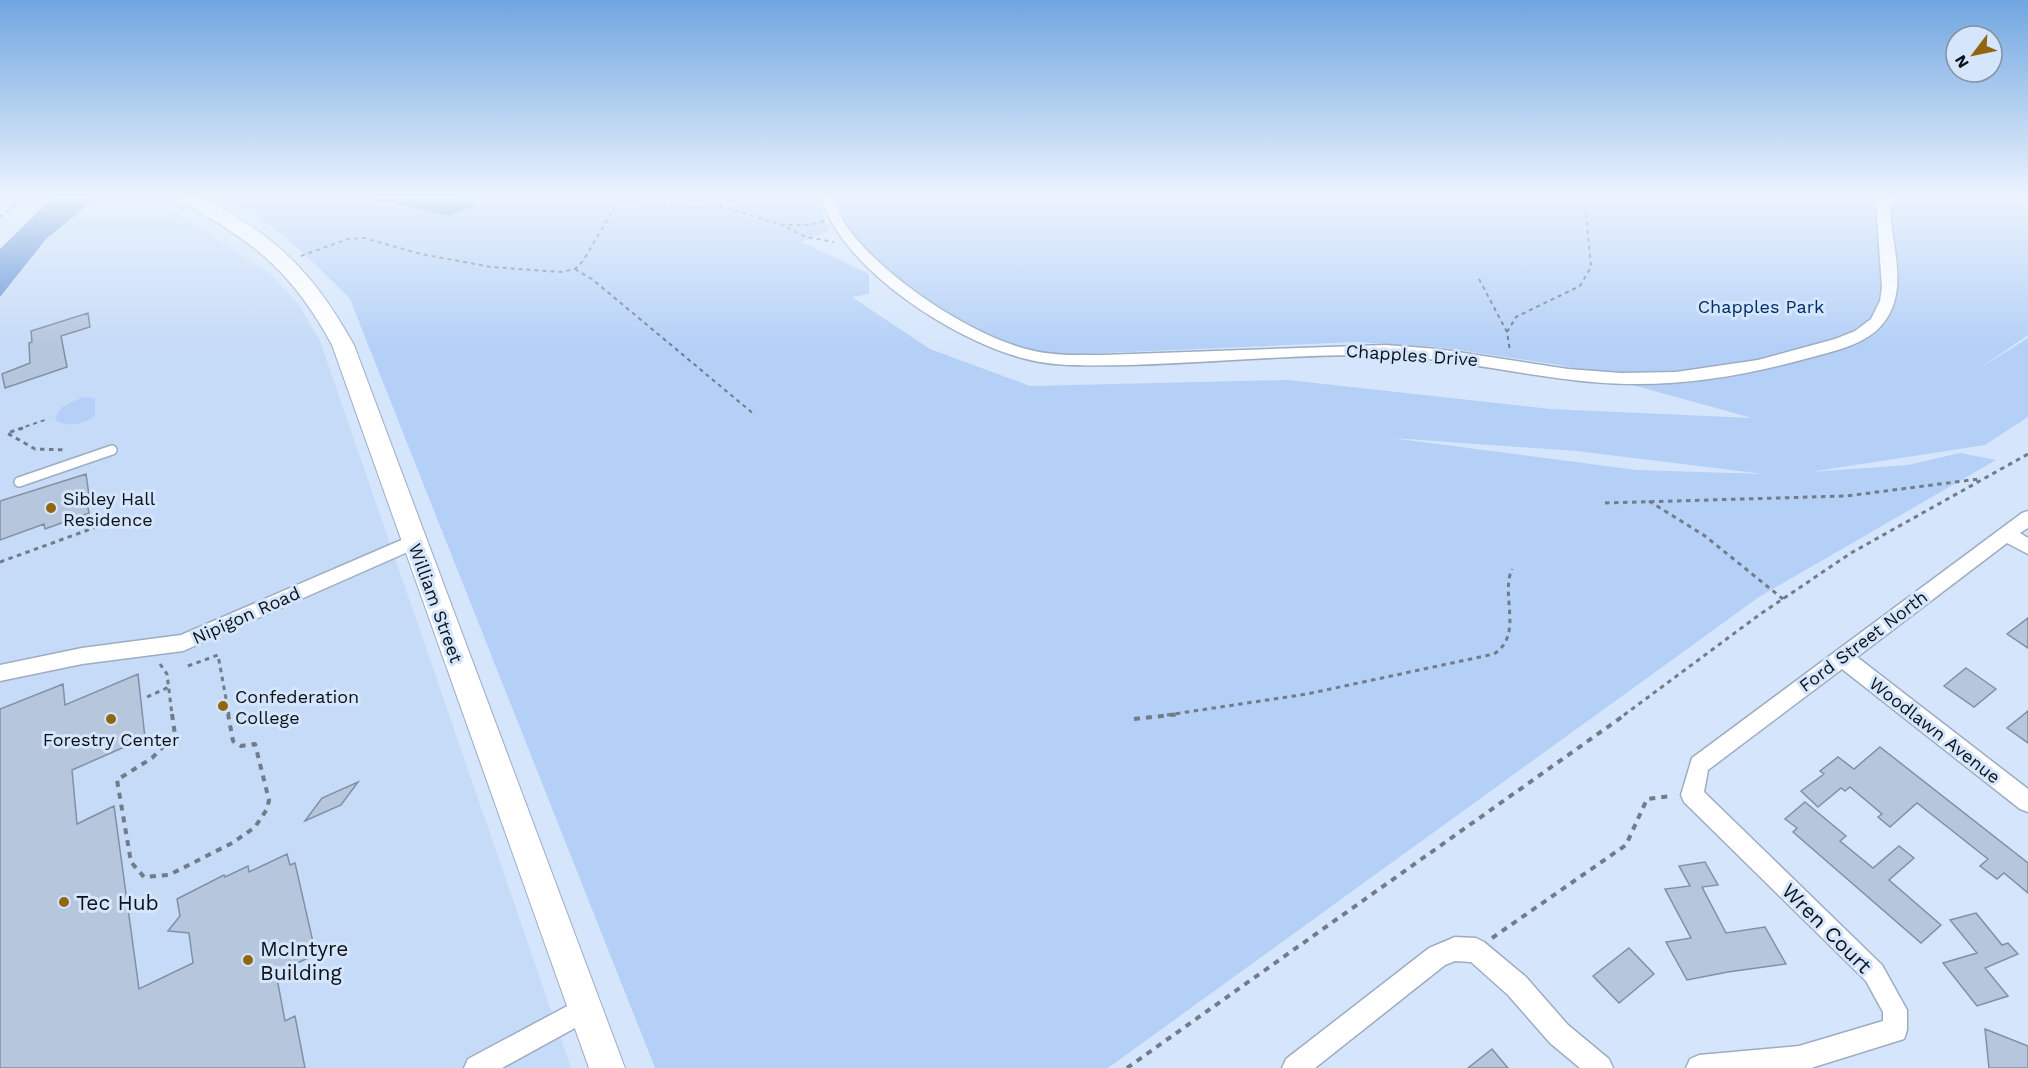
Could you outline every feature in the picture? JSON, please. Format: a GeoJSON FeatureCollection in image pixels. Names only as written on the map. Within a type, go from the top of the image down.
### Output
{"type":"FeatureCollection","features":[{"type":"Feature","properties":{"kind":"street","name":"William Street"},"geometry":{"type":"LineString","coordinates":[[266,247],[286,263],[315,296],[343,345],[413,542],[607,1068]]}},
{"type":"Feature","properties":{"kind":"street","name":"Chapples Drive"},"geometry":{"type":"LineString","coordinates":[[855,247],[880,270],[938,312],[976,334],[1026,354],[1102,360],[1378,350],[1444,354],[1594,377],[1641,378],[1676,376],[1777,362],[1850,338],[1870,327],[1882,315],[1890,285],[1885,247]]}},
{"type":"Feature","properties":{"kind":"street","name":"Ford Street North"},"geometry":{"type":"LineString","coordinates":[[1692,795],[1698,765],[2028,518]]}},
{"type":"Feature","properties":{"kind":"street"},"geometry":{"type":"LineString","coordinates":[[2007,534],[2028,547]]}},
{"type":"Feature","properties":{"kind":"street","name":"Nipigon Road"},"geometry":{"type":"LineString","coordinates":[[0,673],[82,656],[183,643],[413,542]]}},
{"type":"Feature","properties":{"kind":"street","name":"Woodlawn Avenue"},"geometry":{"type":"LineString","coordinates":[[1842,657],[2028,802]]}},
{"type":"Feature","properties":{"kind":"street","name":"Wren Court"},"geometry":{"type":"LineString","coordinates":[[1692,795],[1874,973],[1895,1010],[1894,1030],[1810,1056],[1799,1059],[1699,1068]]}},
{"type":"Feature","properties":{"kind":"street"},"geometry":{"type":"LineString","coordinates":[[1295,1068],[1437,956],[1455,949],[1476,950],[1517,986],[1559,1034],[1600,1068]]}},
{"type":"Feature","properties":{"kind":"street"},"geometry":{"type":"LineString","coordinates":[[477,1068],[586,1008]]}},
{"type":"Feature","properties":{"kind":"lane"},"geometry":{"type":"LineString","coordinates":[[19,482],[112,450]]}},
{"type":"Feature","properties":{"kind":"path"},"geometry":{"type":"LineString","coordinates":[[286,263],[324,247]]}},
{"type":"Feature","properties":{"kind":"path"},"geometry":{"type":"LineString","coordinates":[[395,247],[491,267],[561,272],[575,269],[583,261],[591,247]]}},
{"type":"Feature","properties":{"kind":"path"},"geometry":{"type":"LineString","coordinates":[[1507,332],[1516,317],[1580,286],[1591,267],[1589,247]]}},
{"type":"Feature","properties":{"kind":"path"},"geometry":{"type":"LineString","coordinates":[[575,269],[592,279],[755,416]]}},
{"type":"Feature","properties":{"kind":"path"},"geometry":{"type":"LineString","coordinates":[[1479,279],[1507,332],[1512,364]]}},
{"type":"Feature","properties":{"kind":"path"},"geometry":{"type":"LineString","coordinates":[[45,420],[7,433],[32,450],[55,452],[73,449]]}},
{"type":"Feature","properties":{"kind":"path"},"geometry":{"type":"LineString","coordinates":[[1127,1068],[1562,761],[1783,598],[1851,553],[1981,478],[2028,454]]}},
{"type":"Feature","properties":{"kind":"path"},"geometry":{"type":"LineString","coordinates":[[1605,503],[1846,496],[1981,478]]}},
{"type":"Feature","properties":{"kind":"path"},"geometry":{"type":"LineString","coordinates":[[1648,501],[1705,536],[1783,598]]}},
{"type":"Feature","properties":{"kind":"path"},"geometry":{"type":"LineString","coordinates":[[0,562],[122,518]]}},
{"type":"Feature","properties":{"kind":"path"},"geometry":{"type":"LineString","coordinates":[[1134,719],[1205,712],[1286,698],[1478,659],[1498,652],[1506,643],[1509,630],[1511,603],[1507,579],[1512,569]]}},
{"type":"Feature","properties":{"kind":"path"},"geometry":{"type":"LineString","coordinates":[[154,662],[163,666],[167,674],[175,735],[153,759],[117,780],[131,862],[144,877],[169,876],[234,843],[255,827],[267,809],[269,800],[255,744],[241,746],[232,741],[218,655],[188,666]]}},
{"type":"Feature","properties":{"kind":"path"},"geometry":{"type":"LineString","coordinates":[[147,697],[169,687]]}},
{"type":"Feature","properties":{"kind":"path"},"geometry":{"type":"LineString","coordinates":[[1476,950],[1626,844],[1647,799],[1692,795]]}},
{"type":"Feature","properties":{"kind":"shaded area","name":"Confederation College"},"geometry":{"type":"Polygon","coordinates":[[[40,247],[229,247],[271,274],[299,305],[320,341],[571,1068],[0,1068],[0,298],[40,247]]]}},
{"type":"Feature","properties":{"kind":"green space","name":"Chapples Park"},"geometry":{"type":"Polygon","coordinates":[[[296,247],[812,247],[869,274],[869,294],[852,297],[930,349],[1030,386],[1288,380],[1550,409],[1752,418],[1560,365],[1439,347],[1355,342],[1083,354],[1046,353],[1024,349],[979,330],[954,316],[906,283],[865,247],[2028,247],[2028,335],[1977,370],[2028,338],[2028,417],[1985,445],[1810,472],[1908,465],[1960,453],[1996,460],[1759,597],[1108,1068],[655,1068],[350,299],[296,247]],[[1392,438],[1637,470],[1764,474],[1576,451],[1392,438]]]}},
{"type":"Feature","properties":{"kind":"green space"},"geometry":{"type":"Polygon","coordinates":[[[83,397],[95,398],[95,416],[77,424],[57,421],[55,417],[62,407],[83,397]]]}},
{"type":"Feature","properties":{"kind":"water"},"geometry":{"type":"Polygon","coordinates":[[[2,247],[40,247],[0,297],[0,249],[2,247]]]}},
{"type":"Feature","properties":{"kind":"building"},"geometry":{"type":"Polygon","coordinates":[[[88,313],[90,327],[61,336],[67,367],[5,388],[2,374],[30,363],[31,331],[88,313]]]}},
{"type":"Feature","properties":{"kind":"building","name":"Sibley Hall Residence"},"geometry":{"type":"Polygon","coordinates":[[[86,474],[90,502],[87,503],[89,513],[45,529],[44,524],[0,540],[0,501],[86,474]]]}},
{"type":"Feature","properties":{"kind":"building"},"geometry":{"type":"Polygon","coordinates":[[[2028,618],[2028,648],[2007,634],[2028,618]]]}},
{"type":"Feature","properties":{"kind":"building"},"geometry":{"type":"Polygon","coordinates":[[[1966,668],[1996,689],[1974,707],[1944,686],[1966,668]]]}},
{"type":"Feature","properties":{"kind":"building"},"geometry":{"type":"Polygon","coordinates":[[[138,674],[145,738],[72,770],[77,824],[114,806],[139,989],[193,963],[189,933],[168,931],[180,916],[177,899],[224,875],[225,877],[248,866],[249,872],[287,854],[290,865],[295,863],[313,942],[305,946],[308,958],[276,973],[285,1021],[295,1016],[305,1068],[0,1068],[0,709],[63,684],[65,705],[138,674]]]}},
{"type":"Feature","properties":{"kind":"building"},"geometry":{"type":"Polygon","coordinates":[[[2028,711],[2028,743],[2007,728],[2028,711]]]}},
{"type":"Feature","properties":{"kind":"building"},"geometry":{"type":"Polygon","coordinates":[[[1880,747],[2028,863],[2028,893],[2004,873],[1997,879],[1980,866],[1988,859],[1917,803],[1890,827],[1878,817],[1882,814],[1850,787],[1845,791],[1841,788],[1818,807],[1801,791],[1824,774],[1820,771],[1838,757],[1854,769],[1880,747]]]}},
{"type":"Feature","properties":{"kind":"building"},"geometry":{"type":"Polygon","coordinates":[[[358,782],[341,805],[305,821],[322,798],[358,782]]]}},
{"type":"Feature","properties":{"kind":"building"},"geometry":{"type":"Polygon","coordinates":[[[1805,802],[1846,836],[1840,841],[1873,868],[1899,846],[1914,858],[1889,880],[1941,925],[1921,943],[1793,832],[1797,828],[1785,819],[1805,802]]]}},
{"type":"Feature","properties":{"kind":"building"},"geometry":{"type":"Polygon","coordinates":[[[1705,862],[1718,885],[1702,887],[1726,933],[1765,927],[1786,964],[1687,980],[1666,942],[1691,938],[1665,889],[1690,886],[1679,866],[1705,862]]]}},
{"type":"Feature","properties":{"kind":"building"},"geometry":{"type":"Polygon","coordinates":[[[1976,913],[2002,945],[2008,943],[2018,954],[1985,968],[2008,996],[1977,1006],[1943,963],[1977,953],[1950,920],[1976,913]]]}},
{"type":"Feature","properties":{"kind":"building"},"geometry":{"type":"Polygon","coordinates":[[[1629,948],[1654,974],[1619,1003],[1593,976],[1629,948]]]}},
{"type":"Feature","properties":{"kind":"building"},"geometry":{"type":"Polygon","coordinates":[[[1985,1029],[2028,1046],[2028,1068],[1989,1068],[1985,1029]]]}},
{"type":"Feature","properties":{"kind":"building"},"geometry":{"type":"Polygon","coordinates":[[[1492,1049],[1508,1068],[1468,1068],[1492,1049]]]}},
{"type":"Feature","properties":{"kind":"place","name":"Sibley Hall Residence"},"geometry":{"type":"Point","coordinates":[51,508]}},
{"type":"Feature","properties":{"kind":"place","name":"Confederation College"},"geometry":{"type":"Point","coordinates":[223,706]}},
{"type":"Feature","properties":{"kind":"place","name":"Forestry Center"},"geometry":{"type":"Point","coordinates":[111,719]}},
{"type":"Feature","properties":{"kind":"place","name":"Tec Hub"},"geometry":{"type":"Point","coordinates":[64,902]}},
{"type":"Feature","properties":{"kind":"place","name":"McIntyre Building"},"geometry":{"type":"Point","coordinates":[248,960]}}]}
